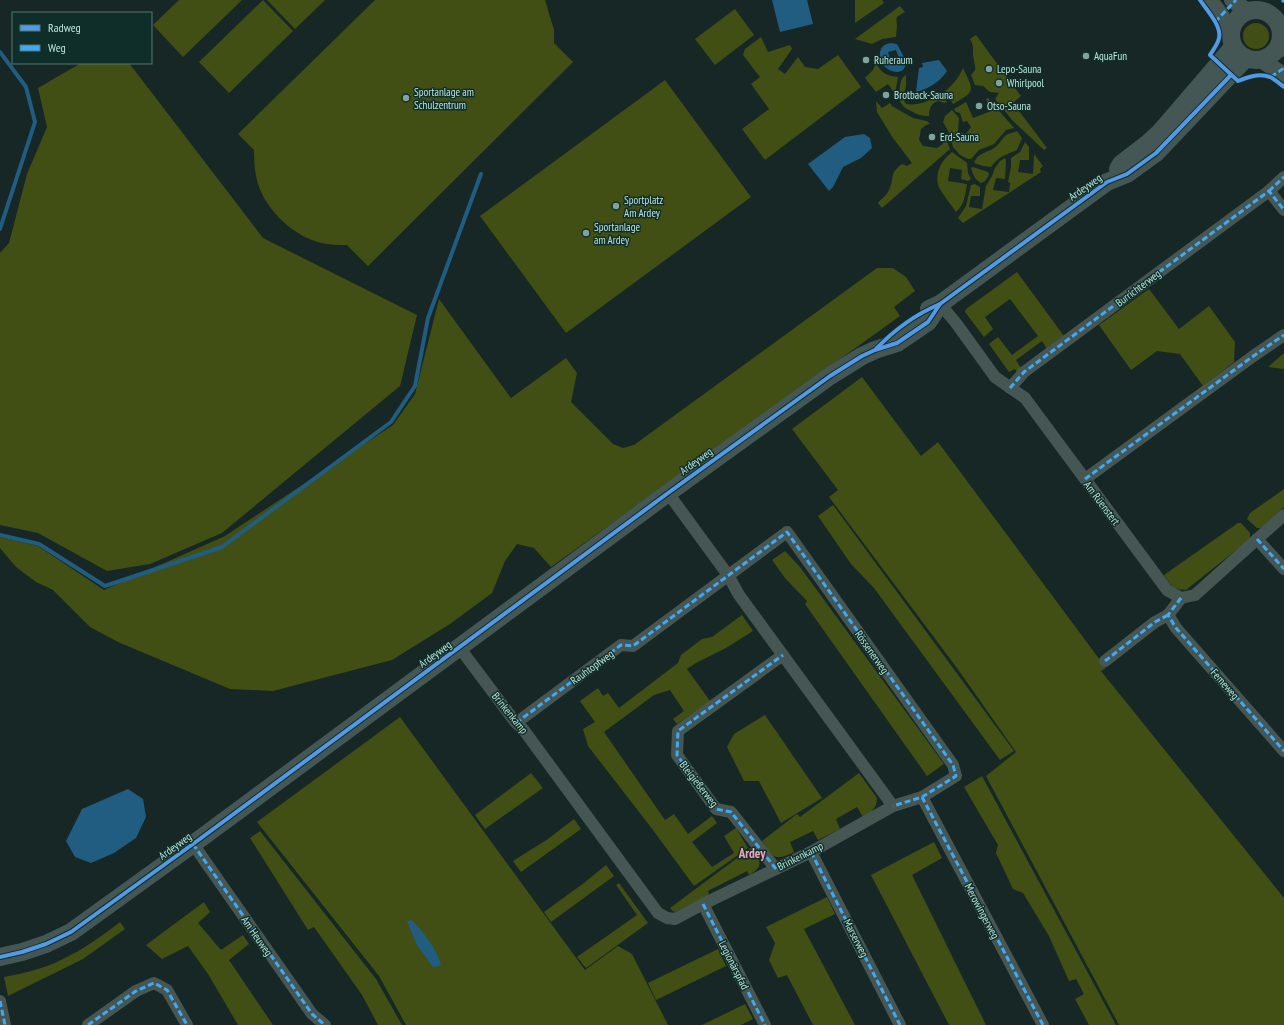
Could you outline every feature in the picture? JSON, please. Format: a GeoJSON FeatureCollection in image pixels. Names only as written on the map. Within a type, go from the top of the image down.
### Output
{"type":"FeatureCollection","features":[{"type":"Feature","properties":{"kind":"main road"},"geometry":{"type":"LineString","coordinates":[[1253,10],[1267,12],[1274,17],[1282,36],[1277,49],[1272,54],[1243,49],[1233,23],[1238,16],[1277,0]]}},
{"type":"Feature","properties":{"kind":"main road","name":"Ardeyweg"},"geometry":{"type":"LineString","coordinates":[[0,957],[46,944],[71,932],[193,844],[668,493],[830,376],[862,356],[897,343],[928,322],[940,304],[1107,182],[1127,174],[1156,153],[1243,49]]}},
{"type":"Feature","properties":{"kind":"street"},"geometry":{"type":"LineString","coordinates":[[1210,0],[1243,49],[1284,75]]}},
{"type":"Feature","properties":{"kind":"street"},"geometry":{"type":"LineString","coordinates":[[1232,0],[1253,10]]}},
{"type":"Feature","properties":{"kind":"street","name":"Burrichterweg"},"geometry":{"type":"LineString","coordinates":[[1010,388],[1024,372],[1269,191],[1284,177]]}},
{"type":"Feature","properties":{"kind":"street"},"geometry":{"type":"LineString","coordinates":[[1269,191],[1284,210]]}},
{"type":"Feature","properties":{"kind":"street","name":"Am Rüenstert"},"geometry":{"type":"LineString","coordinates":[[940,304],[956,323],[995,377],[1025,398],[1168,590],[1181,598]]}},
{"type":"Feature","properties":{"kind":"street"},"geometry":{"type":"LineString","coordinates":[[1085,479],[1284,335]]}},
{"type":"Feature","properties":{"kind":"street"},"geometry":{"type":"LineString","coordinates":[[668,493],[728,575],[739,595],[893,806]]}},
{"type":"Feature","properties":{"kind":"street"},"geometry":{"type":"LineString","coordinates":[[1105,661],[1155,622],[1168,615],[1181,598],[1195,595],[1284,515]]}},
{"type":"Feature","properties":{"kind":"street","name":"Rössenerweg"},"geometry":{"type":"LineString","coordinates":[[728,575],[787,532],[952,765],[956,776],[922,797],[893,806]]}},
{"type":"Feature","properties":{"kind":"street"},"geometry":{"type":"LineString","coordinates":[[1257,539],[1284,569]]}},
{"type":"Feature","properties":{"kind":"street","name":"Rauhtopfweg"},"geometry":{"type":"LineString","coordinates":[[516,723],[621,646],[633,646],[728,575]]}},
{"type":"Feature","properties":{"kind":"street","name":"Femeweg"},"geometry":{"type":"LineString","coordinates":[[1168,615],[1176,628],[1284,751]]}},
{"type":"Feature","properties":{"kind":"street","name":"Brinkenkamp"},"geometry":{"type":"LineString","coordinates":[[459,647],[516,723],[523,729],[658,913],[667,918],[675,919],[811,852],[893,806]]}},
{"type":"Feature","properties":{"kind":"street","name":"Bleigießerweg"},"geometry":{"type":"LineString","coordinates":[[776,869],[731,812],[716,809],[677,755],[677,747],[678,732],[783,655]]}},
{"type":"Feature","properties":{"kind":"street","name":"Merowingerweg"},"geometry":{"type":"LineString","coordinates":[[922,797],[1043,1025]]}},
{"type":"Feature","properties":{"kind":"street","name":"Am Heuweg"},"geometry":{"type":"LineString","coordinates":[[193,844],[312,1014],[325,1025]]}},
{"type":"Feature","properties":{"kind":"street","name":"Marserweg"},"geometry":{"type":"LineString","coordinates":[[811,852],[900,1025]]}},
{"type":"Feature","properties":{"kind":"street","name":"Legionärspfad"},"geometry":{"type":"LineString","coordinates":[[703,904],[765,1025]]}},
{"type":"Feature","properties":{"kind":"street"},"geometry":{"type":"LineString","coordinates":[[88,1025],[136,991],[154,982],[167,990],[187,1025]]}},
{"type":"Feature","properties":{"kind":"street"},"geometry":{"type":"LineString","coordinates":[[0,1001],[5,1025]]}},
{"type":"Feature","properties":{"kind":"green space"},"geometry":{"type":"Polygon","coordinates":[[[179,0],[242,0],[183,57],[153,25],[179,0]]]}},
{"type":"Feature","properties":{"kind":"green space"},"geometry":{"type":"Polygon","coordinates":[[[263,0],[293,31],[229,93],[199,62],[263,0]]]}},
{"type":"Feature","properties":{"kind":"green space"},"geometry":{"type":"Polygon","coordinates":[[[267,0],[325,0],[295,29],[267,0]]]}},
{"type":"Feature","properties":{"kind":"green space","name":"Sportanlage am Schulzentrum"},"geometry":{"type":"Polygon","coordinates":[[[375,0],[545,0],[554,30],[554,43],[573,62],[368,266],[347,245],[328,244],[312,240],[293,230],[276,215],[263,197],[259,187],[255,169],[254,150],[238,134],[375,0]]]}},
{"type":"Feature","properties":{"kind":"green space"},"geometry":{"type":"Polygon","coordinates":[[[855,0],[882,0],[884,3],[855,23],[855,0]]]}},
{"type":"Feature","properties":{"kind":"green space"},"geometry":{"type":"Polygon","coordinates":[[[900,6],[905,12],[897,18],[896,37],[882,39],[872,44],[855,39],[900,6]]]}},
{"type":"Feature","properties":{"kind":"green space"},"geometry":{"type":"Polygon","coordinates":[[[735,9],[754,35],[715,65],[695,39],[735,9]]]}},
{"type":"Feature","properties":{"kind":"green space"},"geometry":{"type":"Polygon","coordinates":[[[1256,23],[1265,27],[1269,36],[1265,45],[1256,49],[1247,45],[1243,36],[1247,27],[1256,23]]]}},
{"type":"Feature","properties":{"kind":"green space"},"geometry":{"type":"Polygon","coordinates":[[[976,35],[1021,96],[1013,103],[1047,148],[1044,150],[1013,121],[995,99],[999,93],[990,92],[983,86],[975,85],[971,75],[975,70],[975,67],[973,46],[970,39],[976,35]]]}},
{"type":"Feature","properties":{"kind":"green space"},"geometry":{"type":"Polygon","coordinates":[[[761,37],[768,52],[790,45],[792,49],[778,69],[785,74],[798,57],[805,67],[818,69],[838,55],[861,87],[765,160],[742,129],[769,109],[751,84],[760,77],[743,55],[745,49],[761,37]]]}},
{"type":"Feature","properties":{"kind":"green space"},"geometry":{"type":"Polygon","coordinates":[[[876,63],[885,73],[898,77],[895,94],[888,84],[876,92],[865,78],[873,70],[876,63]]]}},
{"type":"Feature","properties":{"kind":"green space"},"geometry":{"type":"Polygon","coordinates":[[[79,64],[130,64],[263,238],[417,315],[400,386],[222,533],[150,564],[107,571],[38,533],[0,525],[0,253],[9,243],[27,174],[47,127],[38,88],[79,64]]]}},
{"type":"Feature","properties":{"kind":"green space"},"geometry":{"type":"Polygon","coordinates":[[[963,68],[971,86],[971,90],[966,96],[953,104],[945,91],[956,81],[963,68]]]}},
{"type":"Feature","properties":{"kind":"green space"},"geometry":{"type":"Polygon","coordinates":[[[906,75],[906,86],[903,99],[906,104],[925,102],[942,93],[947,102],[944,103],[938,101],[934,103],[930,109],[929,116],[918,115],[908,110],[900,102],[899,95],[901,81],[906,75]]]}},
{"type":"Feature","properties":{"kind":"green space","name":"Sportplatz Am Ardey"},"geometry":{"type":"Polygon","coordinates":[[[665,80],[751,197],[566,333],[480,216],[665,80]]]}},
{"type":"Feature","properties":{"kind":"green space"},"geometry":{"type":"Polygon","coordinates":[[[988,98],[1014,128],[1006,130],[994,144],[979,150],[971,159],[968,159],[960,155],[953,147],[948,131],[943,122],[945,116],[952,110],[959,118],[958,132],[966,134],[971,127],[967,121],[963,122],[960,113],[956,112],[954,109],[966,102],[973,118],[991,111],[986,99],[988,98]]]}},
{"type":"Feature","properties":{"kind":"green space"},"geometry":{"type":"Polygon","coordinates":[[[876,101],[882,108],[890,103],[892,106],[913,118],[927,121],[930,124],[921,129],[919,140],[923,146],[937,148],[943,144],[944,133],[950,149],[882,208],[878,203],[888,192],[895,171],[902,164],[907,166],[912,163],[893,138],[877,112],[876,101]]]}},
{"type":"Feature","properties":{"kind":"green space"},"geometry":{"type":"Polygon","coordinates":[[[1017,131],[1022,138],[1017,150],[1000,158],[991,167],[974,163],[977,157],[996,147],[1006,135],[1017,131]]]}},
{"type":"Feature","properties":{"kind":"green space"},"geometry":{"type":"Polygon","coordinates":[[[1025,142],[1029,147],[1029,160],[1020,160],[1018,172],[1033,174],[1034,154],[1043,166],[1040,169],[1041,172],[963,223],[958,218],[966,206],[971,185],[975,184],[980,187],[980,196],[971,196],[969,207],[982,209],[986,186],[995,168],[1000,161],[1005,158],[1005,179],[996,178],[993,190],[1009,192],[1010,183],[1008,182],[1011,158],[1020,152],[1025,142]]]}},
{"type":"Feature","properties":{"kind":"green space"},"geometry":{"type":"Polygon","coordinates":[[[952,152],[967,163],[968,173],[971,179],[968,181],[961,179],[962,170],[950,168],[948,181],[967,184],[963,203],[956,212],[939,188],[937,180],[940,166],[952,152]]]}},
{"type":"Feature","properties":{"kind":"green space"},"geometry":{"type":"Polygon","coordinates":[[[973,167],[988,172],[989,175],[985,181],[981,183],[977,180],[971,168],[973,167]]]}},
{"type":"Feature","properties":{"kind":"green space"},"geometry":{"type":"Polygon","coordinates":[[[877,268],[893,268],[906,277],[915,291],[894,307],[900,316],[551,567],[534,548],[517,544],[505,561],[492,593],[450,624],[392,660],[273,691],[230,689],[118,642],[90,627],[53,590],[36,582],[16,567],[0,548],[0,537],[38,546],[104,590],[225,536],[393,425],[415,394],[439,299],[511,398],[566,358],[577,373],[571,402],[613,444],[623,448],[634,445],[877,268]]]}},
{"type":"Feature","properties":{"kind":"green space"},"geometry":{"type":"Polygon","coordinates":[[[1017,272],[1064,336],[1047,349],[1042,341],[1016,360],[1021,368],[1017,372],[1015,369],[1009,372],[989,344],[998,337],[1012,355],[1038,336],[1010,299],[985,317],[993,329],[984,337],[965,312],[966,309],[1017,272]]]}},
{"type":"Feature","properties":{"kind":"green space"},"geometry":{"type":"Polygon","coordinates":[[[1149,289],[1179,329],[1209,306],[1235,342],[1234,362],[1203,386],[1180,354],[1157,351],[1131,370],[1099,325],[1149,289]]]}},
{"type":"Feature","properties":{"kind":"green space"},"geometry":{"type":"Polygon","coordinates":[[[1284,353],[1284,369],[1268,367],[1284,353]]]}},
{"type":"Feature","properties":{"kind":"green space"},"geometry":{"type":"Polygon","coordinates":[[[862,377],[921,456],[938,442],[1106,668],[1101,671],[1284,898],[1284,1025],[1119,1025],[986,776],[1016,752],[957,668],[829,497],[838,490],[792,429],[862,377]]]}},
{"type":"Feature","properties":{"kind":"green space"},"geometry":{"type":"Polygon","coordinates":[[[1284,489],[1284,507],[1261,528],[1257,528],[1247,519],[1250,513],[1284,489]]]}},
{"type":"Feature","properties":{"kind":"green space"},"geometry":{"type":"Polygon","coordinates":[[[833,505],[1014,751],[1000,760],[874,588],[851,564],[818,516],[833,505]]]}},
{"type":"Feature","properties":{"kind":"green space"},"geometry":{"type":"Polygon","coordinates":[[[1238,523],[1241,523],[1250,533],[1250,539],[1186,590],[1175,588],[1171,584],[1164,575],[1238,523]]]}},
{"type":"Feature","properties":{"kind":"green space"},"geometry":{"type":"Polygon","coordinates":[[[785,551],[800,567],[944,764],[927,776],[805,604],[807,601],[785,578],[772,560],[785,551]]]}},
{"type":"Feature","properties":{"kind":"green space"},"geometry":{"type":"Polygon","coordinates":[[[742,615],[753,631],[726,648],[687,669],[710,701],[677,724],[673,719],[684,711],[670,690],[654,695],[604,732],[665,820],[674,814],[688,834],[712,816],[717,823],[692,842],[712,867],[734,853],[724,836],[736,828],[748,848],[694,886],[588,746],[583,729],[595,722],[580,701],[598,688],[603,696],[608,693],[619,708],[678,663],[681,655],[702,639],[712,637],[742,615]]]}},
{"type":"Feature","properties":{"kind":"green space"},"geometry":{"type":"Polygon","coordinates":[[[765,715],[822,798],[781,823],[759,781],[744,781],[727,747],[734,734],[765,715]]]}},
{"type":"Feature","properties":{"kind":"green space"},"geometry":{"type":"Polygon","coordinates":[[[400,717],[585,970],[618,946],[632,954],[668,1025],[406,1025],[379,976],[257,822],[400,717]]]}},
{"type":"Feature","properties":{"kind":"green space"},"geometry":{"type":"Polygon","coordinates":[[[531,773],[543,788],[485,829],[475,815],[531,773]]]}},
{"type":"Feature","properties":{"kind":"green space"},"geometry":{"type":"Polygon","coordinates":[[[859,773],[877,798],[876,805],[871,812],[863,817],[857,807],[836,819],[840,829],[818,840],[813,831],[790,842],[794,852],[782,857],[775,856],[769,851],[762,841],[797,814],[800,817],[859,773]]]}},
{"type":"Feature","properties":{"kind":"green space"},"geometry":{"type":"Polygon","coordinates":[[[982,776],[1116,1025],[1089,1025],[1075,999],[1084,994],[1076,979],[1069,981],[1049,936],[1023,893],[1013,889],[996,853],[998,845],[964,787],[982,776]]]}},
{"type":"Feature","properties":{"kind":"green space"},"geometry":{"type":"Polygon","coordinates":[[[574,819],[581,829],[521,872],[513,861],[548,839],[574,819]]]}},
{"type":"Feature","properties":{"kind":"green space"},"geometry":{"type":"Polygon","coordinates":[[[260,831],[376,979],[402,1025],[378,1025],[362,995],[314,927],[308,930],[250,838],[260,831]]]}},
{"type":"Feature","properties":{"kind":"green space"},"geometry":{"type":"Polygon","coordinates":[[[934,842],[942,858],[912,875],[986,1025],[949,1025],[871,875],[934,842]]]}},
{"type":"Feature","properties":{"kind":"green space"},"geometry":{"type":"Polygon","coordinates":[[[752,847],[760,862],[759,866],[754,872],[749,875],[747,871],[708,891],[709,895],[675,912],[670,908],[752,847]]]}},
{"type":"Feature","properties":{"kind":"green space"},"geometry":{"type":"Polygon","coordinates":[[[606,865],[614,876],[551,922],[544,912],[606,865]]]}},
{"type":"Feature","properties":{"kind":"green space"},"geometry":{"type":"Polygon","coordinates":[[[619,883],[648,923],[586,968],[577,957],[637,915],[616,885],[619,883]]]}},
{"type":"Feature","properties":{"kind":"green space"},"geometry":{"type":"Polygon","coordinates":[[[827,897],[835,914],[804,929],[855,1025],[813,1025],[787,975],[778,978],[769,960],[775,943],[766,927],[827,897]]]}},
{"type":"Feature","properties":{"kind":"green space"},"geometry":{"type":"Polygon","coordinates":[[[204,902],[210,912],[198,923],[221,950],[243,935],[249,944],[229,960],[273,1025],[238,1025],[208,974],[188,946],[162,959],[146,945],[204,902]]]}},
{"type":"Feature","properties":{"kind":"green space"},"geometry":{"type":"Polygon","coordinates":[[[120,922],[125,929],[83,959],[8,996],[4,977],[34,970],[71,955],[86,947],[120,922]]]}},
{"type":"Feature","properties":{"kind":"green space"},"geometry":{"type":"Polygon","coordinates":[[[718,949],[726,966],[656,1000],[648,983],[718,949]]]}},
{"type":"Feature","properties":{"kind":"green space"},"geometry":{"type":"Polygon","coordinates":[[[745,1004],[753,1019],[741,1025],[702,1025],[745,1004]]]}},
{"type":"Feature","properties":{"kind":"water"},"geometry":{"type":"Polygon","coordinates":[[[772,0],[807,0],[813,24],[780,32],[772,0]]]}},
{"type":"Feature","properties":{"kind":"water"},"geometry":{"type":"Polygon","coordinates":[[[891,43],[897,44],[905,59],[900,61],[896,50],[888,52],[892,65],[906,60],[905,67],[902,71],[892,71],[883,64],[880,59],[882,47],[891,43]]]}},
{"type":"Feature","properties":{"kind":"water"},"geometry":{"type":"Polygon","coordinates":[[[939,60],[947,71],[933,84],[916,92],[919,68],[923,67],[922,63],[939,60]]]}},
{"type":"Feature","properties":{"kind":"water"},"geometry":{"type":"Polygon","coordinates":[[[864,134],[870,138],[872,148],[861,158],[843,167],[833,187],[829,191],[808,164],[845,137],[864,134]]]}},
{"type":"Feature","properties":{"kind":"water"},"geometry":{"type":"Polygon","coordinates":[[[128,789],[143,799],[146,817],[136,838],[114,853],[91,863],[75,857],[66,841],[82,809],[128,789]]]}},
{"type":"Feature","properties":{"kind":"water"},"geometry":{"type":"Polygon","coordinates":[[[412,920],[432,946],[439,958],[441,964],[439,966],[433,967],[417,945],[407,921],[412,920]]]}},
{"type":"Feature","properties":{"kind":"waterway"},"geometry":{"type":"LineString","coordinates":[[0,52],[26,87],[35,122],[0,229]]}},
{"type":"Feature","properties":{"kind":"waterway"},"geometry":{"type":"LineString","coordinates":[[0,535],[39,544],[105,586],[222,547],[391,422],[415,386],[428,318],[481,174]]}},
{"type":"Feature","properties":{"kind":"marked path"},"geometry":{"type":"LineString","coordinates":[[1215,22],[1236,0]]}},
{"type":"Feature","properties":{"kind":"marked path"},"geometry":{"type":"LineString","coordinates":[[1271,77],[1284,68]]}},
{"type":"Feature","properties":{"kind":"marked path"},"geometry":{"type":"LineString","coordinates":[[1269,191],[1284,177]]}},
{"type":"Feature","properties":{"kind":"marked path"},"geometry":{"type":"LineString","coordinates":[[1010,388],[1024,372],[1269,191],[1284,210]]}},
{"type":"Feature","properties":{"kind":"marked path"},"geometry":{"type":"LineString","coordinates":[[1085,479],[1284,335]]}},
{"type":"Feature","properties":{"kind":"marked path"},"geometry":{"type":"LineString","coordinates":[[516,723],[621,645],[633,646],[787,532],[953,765],[956,776],[922,797],[893,806]]}},
{"type":"Feature","properties":{"kind":"marked path"},"geometry":{"type":"LineString","coordinates":[[1257,539],[1284,569]]}},
{"type":"Feature","properties":{"kind":"marked path"},"geometry":{"type":"LineString","coordinates":[[1181,598],[1168,615],[1176,628],[1284,751]]}},
{"type":"Feature","properties":{"kind":"marked path"},"geometry":{"type":"LineString","coordinates":[[1105,661],[1155,622],[1168,615]]}},
{"type":"Feature","properties":{"kind":"marked path"},"geometry":{"type":"LineString","coordinates":[[776,869],[731,812],[716,809],[677,755],[678,731],[783,655]]}},
{"type":"Feature","properties":{"kind":"marked path"},"geometry":{"type":"LineString","coordinates":[[922,797],[1043,1025]]}},
{"type":"Feature","properties":{"kind":"marked path"},"geometry":{"type":"LineString","coordinates":[[193,844],[312,1014],[325,1025]]}},
{"type":"Feature","properties":{"kind":"marked path"},"geometry":{"type":"LineString","coordinates":[[811,852],[900,1025]]}},
{"type":"Feature","properties":{"kind":"marked path"},"geometry":{"type":"LineString","coordinates":[[703,904],[765,1025]]}},
{"type":"Feature","properties":{"kind":"marked path"},"geometry":{"type":"LineString","coordinates":[[88,1025],[136,991],[154,983],[167,990],[187,1025]]}},
{"type":"Feature","properties":{"kind":"marked path"},"geometry":{"type":"LineString","coordinates":[[0,1001],[5,1025]]}},
{"type":"Feature","properties":{"kind":"cycle path"},"geometry":{"type":"LineString","coordinates":[[1200,0],[1216,23],[1219,33],[1218,42],[1210,55],[1238,81],[1262,75],[1274,79],[1284,87]]}},
{"type":"Feature","properties":{"kind":"cycle path"},"geometry":{"type":"LineString","coordinates":[[876,349],[905,323],[940,304],[1107,182],[1127,174],[1156,153],[1231,75]]}},
{"type":"Feature","properties":{"kind":"cycle path"},"geometry":{"type":"LineString","coordinates":[[0,957],[46,944],[71,932],[193,844],[668,493],[830,376],[862,356],[897,343],[928,322],[940,304]]}},
{"type":"Feature","properties":{"kind":"place","name":"AquaFun"},"geometry":{"type":"Point","coordinates":[1086,56]}},
{"type":"Feature","properties":{"kind":"place","name":"Ruheraum"},"geometry":{"type":"Point","coordinates":[866,60]}},
{"type":"Feature","properties":{"kind":"place","name":"Lepo-Sauna"},"geometry":{"type":"Point","coordinates":[989,69]}},
{"type":"Feature","properties":{"kind":"place","name":"Whirlpool"},"geometry":{"type":"Point","coordinates":[999,83]}},
{"type":"Feature","properties":{"kind":"place","name":"Brotback-Sauna"},"geometry":{"type":"Point","coordinates":[886,95]}},
{"type":"Feature","properties":{"kind":"place","name":"Sportanlage am Schulzentrum"},"geometry":{"type":"Point","coordinates":[406,98]}},
{"type":"Feature","properties":{"kind":"place","name":"Otso-Sauna"},"geometry":{"type":"Point","coordinates":[979,106]}},
{"type":"Feature","properties":{"kind":"place","name":"Erd-Sauna"},"geometry":{"type":"Point","coordinates":[932,137]}},
{"type":"Feature","properties":{"kind":"place","name":"Sportplatz Am Ardey"},"geometry":{"type":"Point","coordinates":[616,206]}},
{"type":"Feature","properties":{"kind":"place","name":"Sportanlage am Ardey"},"geometry":{"type":"Point","coordinates":[586,233]}},
{"type":"Feature","properties":{"kind":"district","name":"Ardey"},"geometry":{"type":"Point","coordinates":[752,853]}}]}
